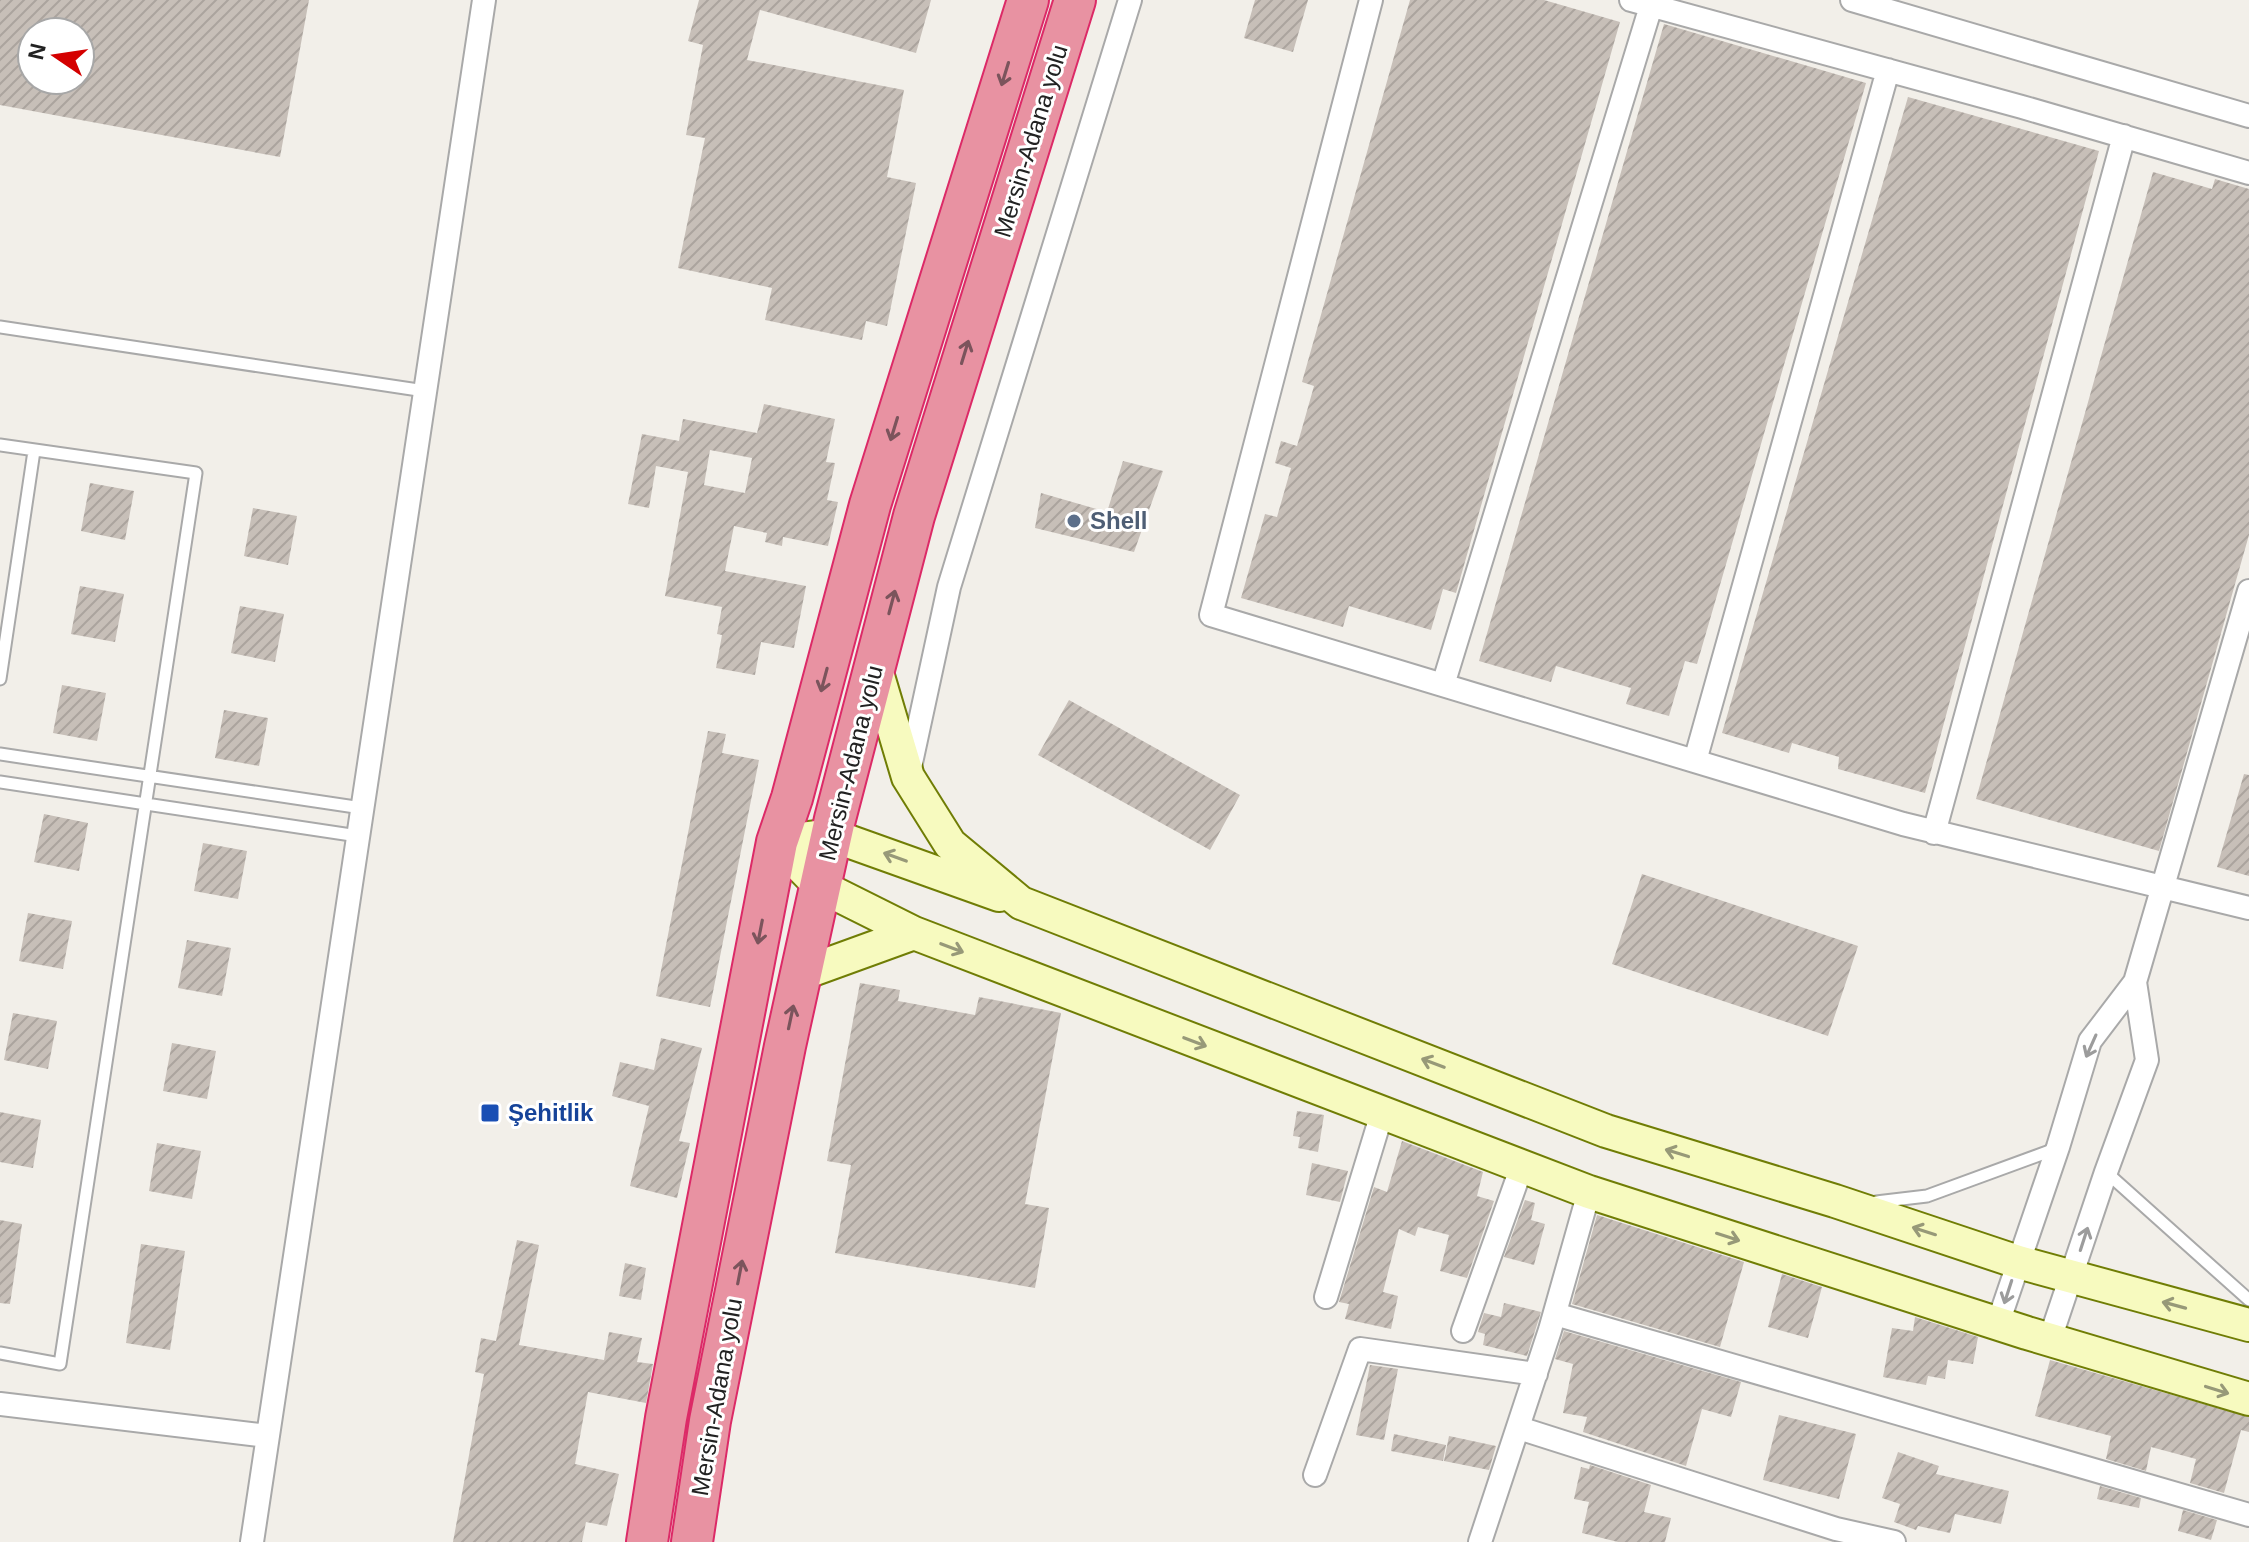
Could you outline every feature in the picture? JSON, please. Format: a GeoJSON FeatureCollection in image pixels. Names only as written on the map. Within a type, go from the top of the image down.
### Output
{"type":"FeatureCollection","features":[{"type":"Feature","properties":{"kind":"highway","name":"Mersin-Adana yolu"},"geometry":{"type":"LineString","coordinates":[[647,1542],[666,1418],[777,842],[792,798],[870,505],[1028,0]]}},
{"type":"Feature","properties":{"kind":"highway","name":"Mersin-Adana yolu"},"geometry":{"type":"LineString","coordinates":[[692,1542],[713,1405],[831,835],[914,516],[1075,0]]}},
{"type":"Feature","properties":{"kind":"main road"},"geometry":{"type":"LineString","coordinates":[[875,666],[908,777],[950,844],[1021,903]]}},
{"type":"Feature","properties":{"kind":"main road"},"geometry":{"type":"LineString","coordinates":[[777,842],[831,835],[1021,903],[1606,1131],[1835,1201],[2018,1262],[2249,1325]]}},
{"type":"Feature","properties":{"kind":"main road"},"geometry":{"type":"LineString","coordinates":[[777,842],[820,886],[914,933],[1589,1192],[1998,1323],[2249,1399]]}},
{"type":"Feature","properties":{"kind":"main road"},"geometry":{"type":"LineString","coordinates":[[801,974],[914,933]]}},
{"type":"Feature","properties":{"kind":"street"},"geometry":{"type":"LineString","coordinates":[[252,1542],[484,0]]}},
{"type":"Feature","properties":{"kind":"street"},"geometry":{"type":"LineString","coordinates":[[908,777],[949,587],[1130,0]]}},
{"type":"Feature","properties":{"kind":"street"},"geometry":{"type":"LineString","coordinates":[[1371,0],[1211,615],[1934,833],[2249,908]]}},
{"type":"Feature","properties":{"kind":"street"},"geometry":{"type":"LineString","coordinates":[[1852,0],[2249,116]]}},
{"type":"Feature","properties":{"kind":"street"},"geometry":{"type":"LineString","coordinates":[[1443,685],[1641,3],[2249,173]]}},
{"type":"Feature","properties":{"kind":"street"},"geometry":{"type":"LineString","coordinates":[[1695,761],[1888,70]]}},
{"type":"Feature","properties":{"kind":"street"},"geometry":{"type":"LineString","coordinates":[[1934,833],[2124,136]]}},
{"type":"Feature","properties":{"kind":"street"},"geometry":{"type":"LineString","coordinates":[[1998,1323],[2058,1147],[2090,1041],[2135,982],[2249,591]]}},
{"type":"Feature","properties":{"kind":"street"},"geometry":{"type":"LineString","coordinates":[[2050,1339],[2147,1060],[2135,982]]}},
{"type":"Feature","properties":{"kind":"street"},"geometry":{"type":"LineString","coordinates":[[1326,1297],[1382,1113]]}},
{"type":"Feature","properties":{"kind":"street"},"geometry":{"type":"LineString","coordinates":[[1463,1331],[1522,1166]]}},
{"type":"Feature","properties":{"kind":"street"},"geometry":{"type":"LineString","coordinates":[[1480,1542],[1555,1314],[1589,1192]]}},
{"type":"Feature","properties":{"kind":"street"},"geometry":{"type":"LineString","coordinates":[[1555,1314],[2249,1515]]}},
{"type":"Feature","properties":{"kind":"street"},"geometry":{"type":"LineString","coordinates":[[1315,1475],[1360,1349],[1536,1374]]}},
{"type":"Feature","properties":{"kind":"street"},"geometry":{"type":"LineString","coordinates":[[0,1404],[268,1436]]}},
{"type":"Feature","properties":{"kind":"street"},"geometry":{"type":"LineString","coordinates":[[1519,1428],[1833,1535],[1894,1542]]}},
{"type":"Feature","properties":{"kind":"lane"},"geometry":{"type":"LineString","coordinates":[[0,327],[425,391]]}},
{"type":"Feature","properties":{"kind":"lane"},"geometry":{"type":"LineString","coordinates":[[0,445],[196,473],[60,1364],[0,1353]]}},
{"type":"Feature","properties":{"kind":"lane"},"geometry":{"type":"LineString","coordinates":[[0,679],[34,451]]}},
{"type":"Feature","properties":{"kind":"lane"},"geometry":{"type":"LineString","coordinates":[[0,754],[362,808]]}},
{"type":"Feature","properties":{"kind":"lane"},"geometry":{"type":"LineString","coordinates":[[0,782],[358,836]]}},
{"type":"Feature","properties":{"kind":"lane"},"geometry":{"type":"LineString","coordinates":[[1835,1201],[1891,1202],[1927,1196],[2058,1147]]}},
{"type":"Feature","properties":{"kind":"lane"},"geometry":{"type":"LineString","coordinates":[[2106,1172],[2249,1300]]}},
{"type":"Feature","properties":{"kind":"building"},"geometry":{"type":"Polygon","coordinates":[[[0,0],[309,0],[280,157],[0,105],[0,0]]]}},
{"type":"Feature","properties":{"kind":"building"},"geometry":{"type":"Polygon","coordinates":[[[699,0],[931,0],[916,53],[760,10],[747,60],[904,90],[887,177],[916,183],[887,326],[866,321],[862,340],[765,320],[772,288],[678,268],[705,138],[686,135],[703,45],[688,41],[699,0]]]}},
{"type":"Feature","properties":{"kind":"building"},"geometry":{"type":"Polygon","coordinates":[[[1255,0],[1308,0],[1293,52],[1244,38],[1255,0]]]}},
{"type":"Feature","properties":{"kind":"building"},"geometry":{"type":"Polygon","coordinates":[[[1410,0],[1544,0],[1620,22],[1456,593],[1443,589],[1431,630],[1349,606],[1343,627],[1241,598],[1265,514],[1277,517],[1291,468],[1275,463],[1281,441],[1297,446],[1314,386],[1302,382],[1410,0]]]}},
{"type":"Feature","properties":{"kind":"building"},"geometry":{"type":"Polygon","coordinates":[[[1664,24],[1866,83],[1697,664],[1685,661],[1669,716],[1626,704],[1631,688],[1556,666],[1551,682],[1479,661],[1664,24]]]}},
{"type":"Feature","properties":{"kind":"building"},"geometry":{"type":"Polygon","coordinates":[[[1908,97],[2099,151],[1925,793],[1838,769],[1839,757],[1792,743],[1789,753],[1722,733],[1908,97]]]}},
{"type":"Feature","properties":{"kind":"building"},"geometry":{"type":"Polygon","coordinates":[[[2153,172],[2212,189],[2215,179],[2249,189],[2249,535],[2159,851],[1976,799],[2153,172]]]}},
{"type":"Feature","properties":{"kind":"building"},"geometry":{"type":"Polygon","coordinates":[[[764,404],[835,419],[826,462],[835,463],[827,500],[838,502],[828,546],[783,537],[782,546],[765,542],[767,533],[734,526],[725,571],[806,586],[794,648],[761,642],[755,675],[716,668],[722,635],[717,634],[722,607],[665,596],[688,472],[656,466],[649,508],[628,504],[642,434],[679,441],[683,419],[757,433],[764,404]],[[710,450],[704,485],[745,493],[752,458],[710,450]]]}},
{"type":"Feature","properties":{"kind":"building"},"geometry":{"type":"Polygon","coordinates":[[[1123,461],[1163,471],[1134,552],[1035,528],[1041,493],[1107,512],[1123,461]]]}},
{"type":"Feature","properties":{"kind":"building"},"geometry":{"type":"Polygon","coordinates":[[[90,483],[134,491],[125,540],[81,531],[90,483]]]}},
{"type":"Feature","properties":{"kind":"building"},"geometry":{"type":"Polygon","coordinates":[[[253,508],[297,516],[288,565],[244,556],[253,508]]]}},
{"type":"Feature","properties":{"kind":"building"},"geometry":{"type":"Polygon","coordinates":[[[80,586],[124,594],[115,642],[71,634],[80,586]]]}},
{"type":"Feature","properties":{"kind":"building"},"geometry":{"type":"Polygon","coordinates":[[[240,606],[284,614],[275,662],[231,653],[240,606]]]}},
{"type":"Feature","properties":{"kind":"building"},"geometry":{"type":"Polygon","coordinates":[[[62,685],[106,693],[97,741],[53,733],[62,685]]]}},
{"type":"Feature","properties":{"kind":"building"},"geometry":{"type":"Polygon","coordinates":[[[1069,700],[1240,795],[1210,850],[1038,755],[1069,700]]]}},
{"type":"Feature","properties":{"kind":"building"},"geometry":{"type":"Polygon","coordinates":[[[224,710],[268,718],[259,766],[215,758],[224,710]]]}},
{"type":"Feature","properties":{"kind":"building"},"geometry":{"type":"Polygon","coordinates":[[[708,731],[726,734],[722,753],[759,760],[710,1007],[656,996],[708,731]]]}},
{"type":"Feature","properties":{"kind":"building"},"geometry":{"type":"Polygon","coordinates":[[[2244,774],[2249,775],[2249,876],[2217,867],[2244,774]]]}},
{"type":"Feature","properties":{"kind":"building"},"geometry":{"type":"Polygon","coordinates":[[[44,814],[88,823],[79,871],[34,862],[44,814]]]}},
{"type":"Feature","properties":{"kind":"building"},"geometry":{"type":"Polygon","coordinates":[[[203,843],[247,851],[238,899],[194,891],[203,843]]]}},
{"type":"Feature","properties":{"kind":"building"},"geometry":{"type":"Polygon","coordinates":[[[1642,874],[1858,946],[1828,1036],[1612,964],[1642,874]]]}},
{"type":"Feature","properties":{"kind":"building"},"geometry":{"type":"Polygon","coordinates":[[[28,913],[72,921],[63,969],[19,961],[28,913]]]}},
{"type":"Feature","properties":{"kind":"building"},"geometry":{"type":"Polygon","coordinates":[[[187,940],[231,948],[222,996],[178,988],[187,940]]]}},
{"type":"Feature","properties":{"kind":"building"},"geometry":{"type":"Polygon","coordinates":[[[860,983],[900,990],[898,1001],[975,1015],[979,997],[1061,1013],[1025,1204],[1049,1208],[1035,1288],[835,1253],[851,1165],[827,1161],[860,983]]]}},
{"type":"Feature","properties":{"kind":"building"},"geometry":{"type":"Polygon","coordinates":[[[13,1013],[57,1021],[48,1069],[4,1060],[13,1013]]]}},
{"type":"Feature","properties":{"kind":"building"},"geometry":{"type":"Polygon","coordinates":[[[661,1038],[702,1048],[679,1141],[690,1143],[677,1198],[630,1186],[649,1106],[612,1096],[620,1062],[654,1070],[661,1038]]]}},
{"type":"Feature","properties":{"kind":"building"},"geometry":{"type":"Polygon","coordinates":[[[172,1043],[216,1051],[207,1099],[163,1091],[172,1043]]]}},
{"type":"Feature","properties":{"kind":"building"},"geometry":{"type":"Polygon","coordinates":[[[1297,1111],[1324,1115],[1318,1152],[1298,1148],[1300,1137],[1293,1136],[1297,1111]]]}},
{"type":"Feature","properties":{"kind":"building"},"geometry":{"type":"Polygon","coordinates":[[[0,1112],[41,1120],[33,1168],[0,1162],[0,1112]]]}},
{"type":"Feature","properties":{"kind":"building"},"geometry":{"type":"Polygon","coordinates":[[[1402,1141],[1483,1172],[1477,1196],[1494,1201],[1467,1278],[1440,1271],[1449,1235],[1418,1227],[1415,1236],[1399,1229],[1383,1292],[1398,1296],[1391,1329],[1345,1319],[1349,1304],[1339,1302],[1374,1187],[1387,1192],[1402,1141]]]}},
{"type":"Feature","properties":{"kind":"building"},"geometry":{"type":"Polygon","coordinates":[[[157,1143],[201,1151],[192,1199],[149,1191],[157,1143]]]}},
{"type":"Feature","properties":{"kind":"building"},"geometry":{"type":"Polygon","coordinates":[[[1312,1163],[1348,1171],[1340,1202],[1306,1195],[1312,1163]]]}},
{"type":"Feature","properties":{"kind":"building"},"geometry":{"type":"Polygon","coordinates":[[[1525,1200],[1535,1203],[1531,1220],[1545,1224],[1534,1265],[1504,1257],[1525,1200]]]}},
{"type":"Feature","properties":{"kind":"building"},"geometry":{"type":"Polygon","coordinates":[[[1597,1215],[1744,1262],[1720,1347],[1572,1304],[1597,1215]]]}},
{"type":"Feature","properties":{"kind":"building"},"geometry":{"type":"Polygon","coordinates":[[[0,1220],[22,1224],[10,1304],[0,1303],[0,1220]]]}},
{"type":"Feature","properties":{"kind":"building"},"geometry":{"type":"Polygon","coordinates":[[[517,1240],[539,1245],[519,1345],[604,1360],[609,1332],[642,1338],[637,1362],[653,1364],[646,1403],[588,1392],[575,1464],[619,1474],[607,1526],[586,1522],[582,1542],[453,1542],[484,1374],[475,1372],[481,1338],[496,1341],[517,1240]]]}},
{"type":"Feature","properties":{"kind":"building"},"geometry":{"type":"Polygon","coordinates":[[[141,1244],[185,1251],[170,1350],[126,1343],[141,1244]]]}},
{"type":"Feature","properties":{"kind":"building"},"geometry":{"type":"Polygon","coordinates":[[[625,1263],[646,1268],[641,1300],[619,1296],[625,1263]]]}},
{"type":"Feature","properties":{"kind":"building"},"geometry":{"type":"Polygon","coordinates":[[[1782,1274],[1822,1287],[1808,1338],[1768,1327],[1782,1274]]]}},
{"type":"Feature","properties":{"kind":"building"},"geometry":{"type":"Polygon","coordinates":[[[1504,1303],[1541,1312],[1527,1356],[1483,1345],[1485,1334],[1478,1332],[1484,1313],[1501,1317],[1504,1303]]]}},
{"type":"Feature","properties":{"kind":"building"},"geometry":{"type":"Polygon","coordinates":[[[1915,1317],[1978,1337],[1973,1364],[1948,1360],[1945,1379],[1928,1376],[1926,1385],[1883,1377],[1892,1328],[1913,1331],[1915,1317]]]}},
{"type":"Feature","properties":{"kind":"building"},"geometry":{"type":"Polygon","coordinates":[[[1564,1331],[1741,1382],[1731,1417],[1702,1409],[1686,1466],[1583,1432],[1587,1417],[1563,1413],[1573,1364],[1555,1359],[1564,1331]]]}},
{"type":"Feature","properties":{"kind":"building"},"geometry":{"type":"Polygon","coordinates":[[[2050,1360],[2249,1417],[2249,1432],[2241,1430],[2224,1493],[2190,1483],[2196,1459],[2151,1447],[2146,1471],[2106,1459],[2111,1436],[2035,1416],[2050,1360]]]}},
{"type":"Feature","properties":{"kind":"building"},"geometry":{"type":"Polygon","coordinates":[[[1370,1365],[1398,1369],[1384,1440],[1356,1435],[1370,1365]]]}},
{"type":"Feature","properties":{"kind":"building"},"geometry":{"type":"Polygon","coordinates":[[[1779,1415],[1856,1434],[1839,1499],[1763,1480],[1779,1415]]]}},
{"type":"Feature","properties":{"kind":"building"},"geometry":{"type":"Polygon","coordinates":[[[1394,1434],[1446,1445],[1443,1461],[1391,1451],[1394,1434]]]}},
{"type":"Feature","properties":{"kind":"building"},"geometry":{"type":"Polygon","coordinates":[[[1449,1436],[1496,1446],[1489,1470],[1444,1461],[1449,1436]]]}},
{"type":"Feature","properties":{"kind":"building"},"geometry":{"type":"Polygon","coordinates":[[[1898,1452],[1939,1466],[1936,1474],[2009,1491],[2001,1524],[1955,1514],[1950,1533],[1918,1526],[1916,1530],[1894,1522],[1900,1504],[1882,1498],[1898,1452]]]}},
{"type":"Feature","properties":{"kind":"building"},"geometry":{"type":"Polygon","coordinates":[[[1590,1465],[1651,1485],[1644,1512],[1671,1518],[1665,1542],[1618,1542],[1582,1533],[1589,1502],[1574,1499],[1581,1467],[1589,1469],[1590,1465]]]}},
{"type":"Feature","properties":{"kind":"building"},"geometry":{"type":"Polygon","coordinates":[[[2100,1486],[2141,1498],[2139,1508],[2097,1499],[2100,1486]]]}},
{"type":"Feature","properties":{"kind":"building"},"geometry":{"type":"Polygon","coordinates":[[[2183,1510],[2217,1520],[2211,1540],[2178,1531],[2183,1510]]]}},
{"type":"Feature","properties":{"kind":"place","name":"Shell"},"geometry":{"type":"Point","coordinates":[1074,521]}},
{"type":"Feature","properties":{"kind":"place","name":"Şehitlik"},"geometry":{"type":"Point","coordinates":[490,1113]}}]}
